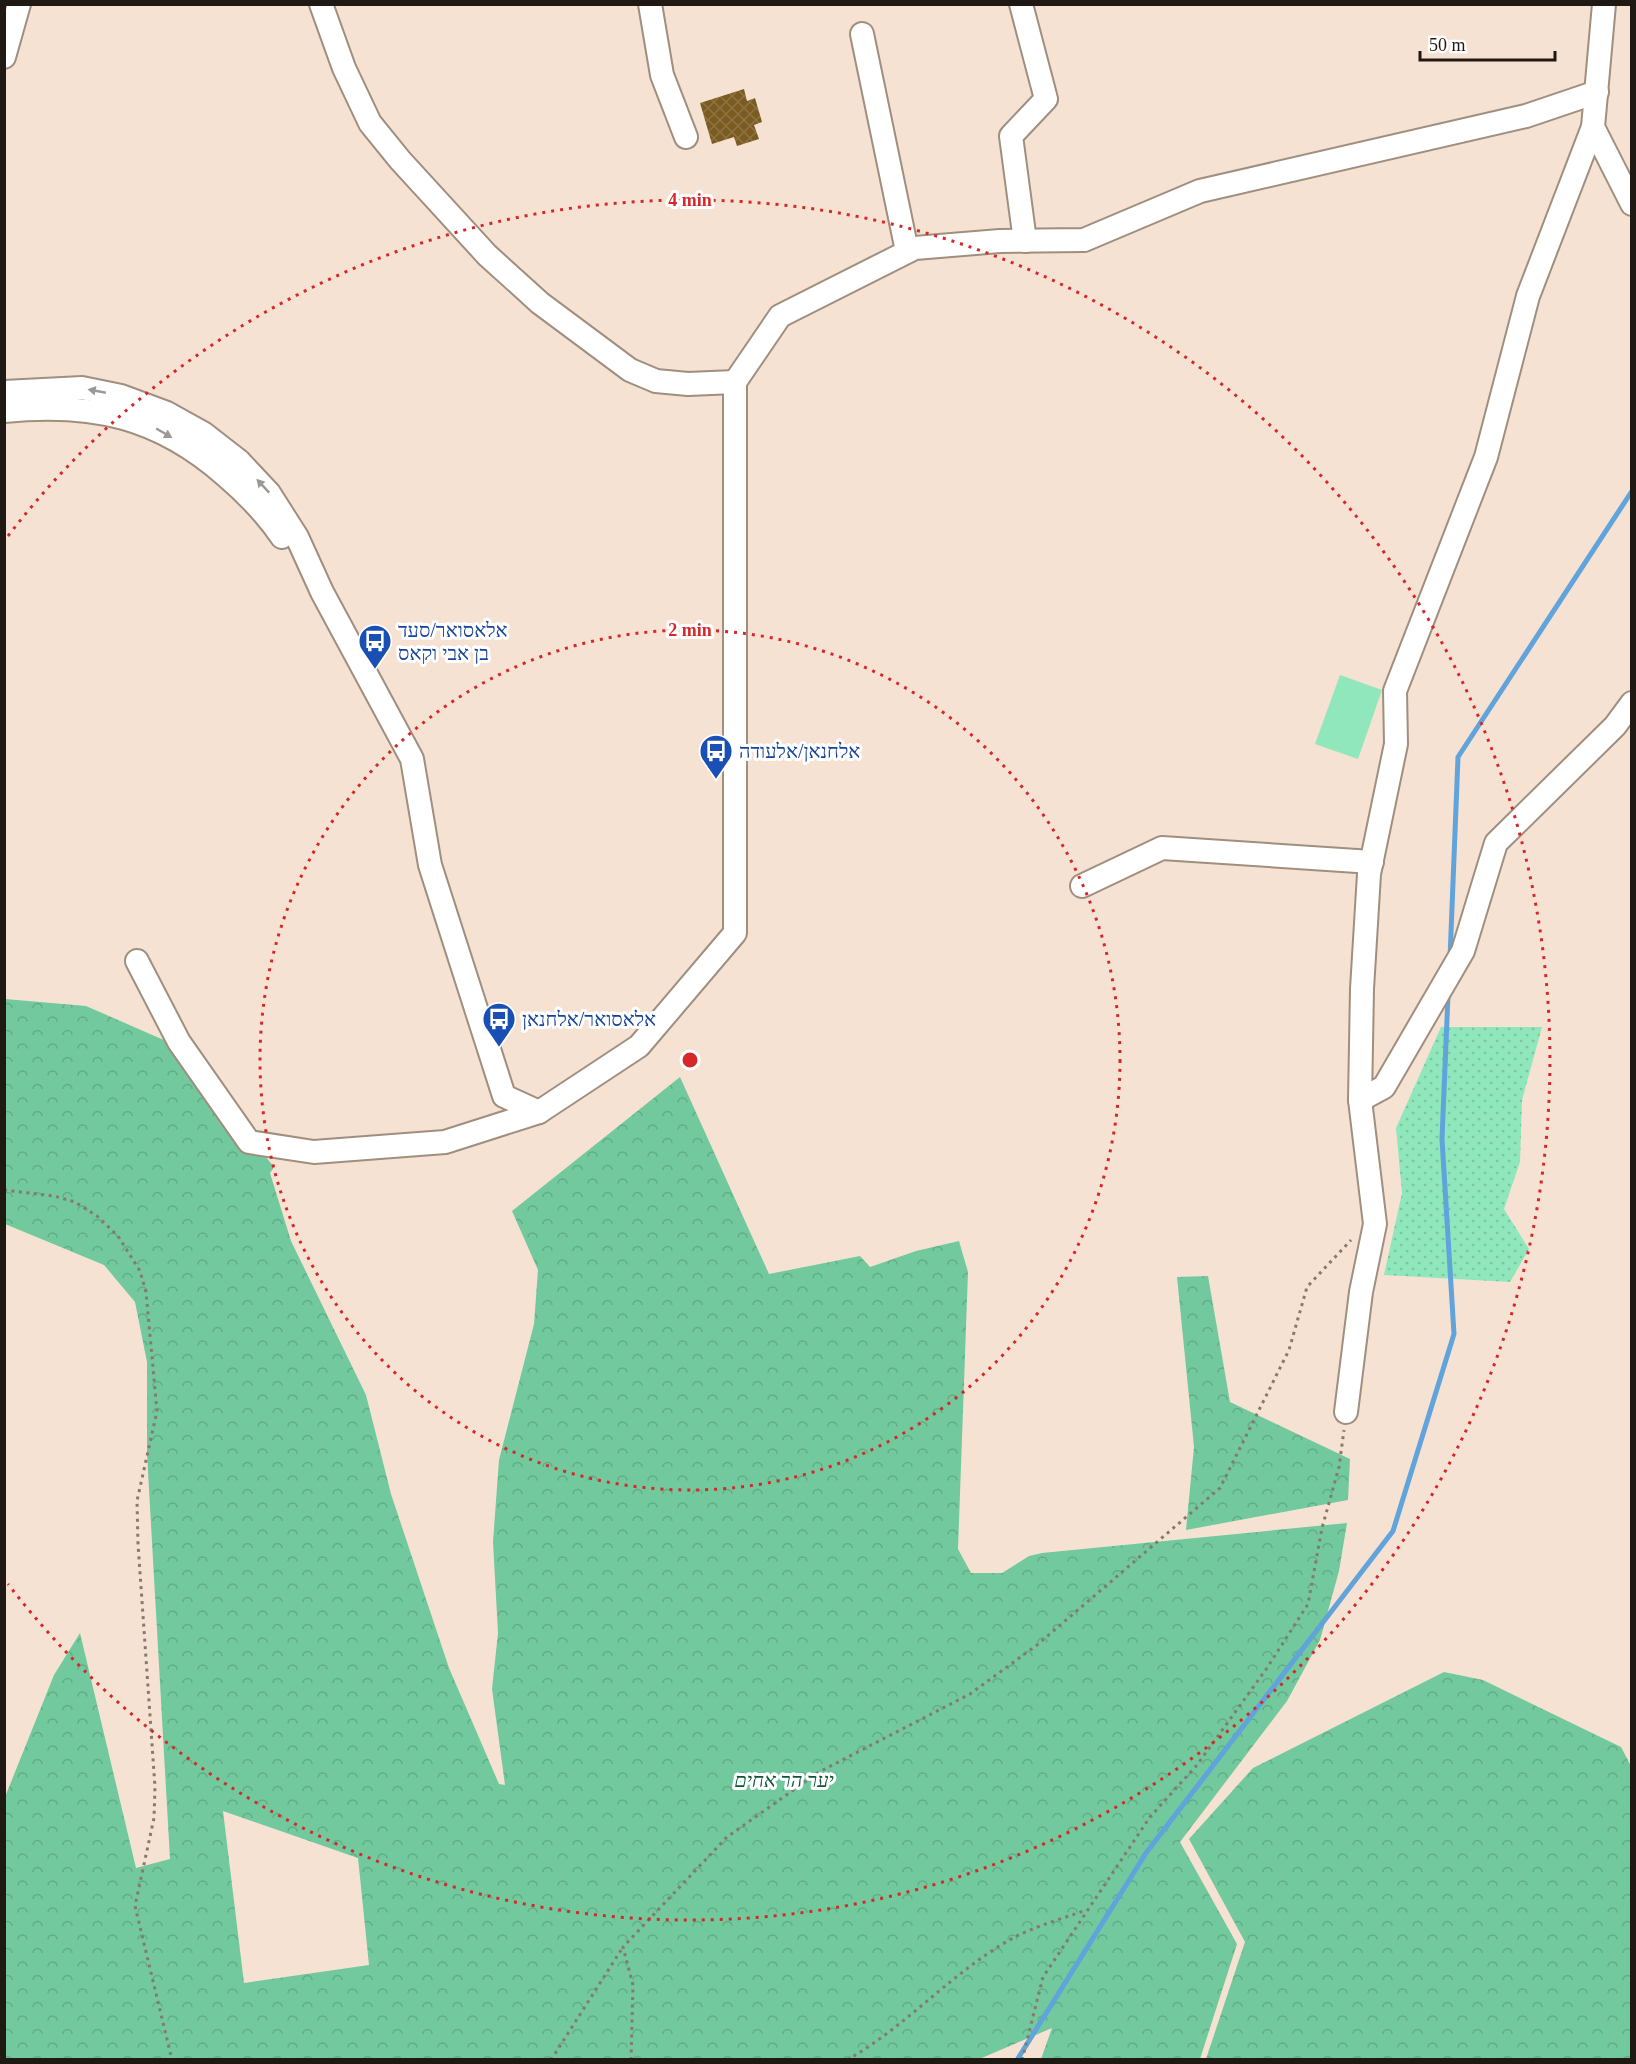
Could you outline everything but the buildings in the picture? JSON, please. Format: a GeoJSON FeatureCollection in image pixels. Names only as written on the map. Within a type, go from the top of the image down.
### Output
{"type":"FeatureCollection","features":[{"type":"Feature","properties":{"kind":"street"},"geometry":{"type":"LineString","coordinates":[[4,57],[19,4]]}},
{"type":"Feature","properties":{"kind":"street"},"geometry":{"type":"LineString","coordinates":[[306,4],[331,33]]}},
{"type":"Feature","properties":{"kind":"street"},"geometry":{"type":"LineString","coordinates":[[321,4],[370,123],[400,160],[487,255],[540,303],[630,370],[656,381],[688,384],[735,382]]}},
{"type":"Feature","properties":{"kind":"street"},"geometry":{"type":"LineString","coordinates":[[650,4],[662,75],[686,137]]}},
{"type":"Feature","properties":{"kind":"street"},"geometry":{"type":"LineString","coordinates":[[1021,4],[1046,99],[1011,136],[1024,241]]}},
{"type":"Feature","properties":{"kind":"street"},"geometry":{"type":"LineString","coordinates":[[1346,1412],[1361,1292],[1375,1224],[1360,1100],[1362,988],[1372,862],[1396,744],[1395,691],[1486,457],[1528,296],[1593,128],[1604,4]]}},
{"type":"Feature","properties":{"kind":"street"},"geometry":{"type":"LineString","coordinates":[[862,34],[907,251]]}},
{"type":"Feature","properties":{"kind":"street"},"geometry":{"type":"LineString","coordinates":[[137,961],[179,1042],[249,1142],[314,1152],[445,1142],[539,1112],[639,1046],[735,933],[735,382],[780,316],[915,248],[1024,241],[1084,240],[1200,191],[1526,116],[1597,92]]}},
{"type":"Feature","properties":{"kind":"street"},"geometry":{"type":"LineString","coordinates":[[1593,128],[1632,204]]}},
{"type":"Feature","properties":{"kind":"street"},"geometry":{"type":"LineString","coordinates":[[4,392],[82,388],[121,396],[167,413],[204,433],[239,461],[269,493],[297,537],[322,592],[412,759],[430,865],[504,1096],[539,1112]]}},
{"type":"Feature","properties":{"kind":"street"},"geometry":{"type":"LineString","coordinates":[[4,411],[73,409],[115,415],[162,432],[201,454],[246,493],[322,592]]}},
{"type":"Feature","properties":{"kind":"street"},"geometry":{"type":"LineString","coordinates":[[1360,1100],[1384,1087],[1463,951],[1496,843],[1615,726],[1632,703]]}},
{"type":"Feature","properties":{"kind":"street"},"geometry":{"type":"LineString","coordinates":[[1082,886],[1162,848],[1372,862]]}},
{"type":"Feature","properties":{"kind":"path"},"geometry":{"type":"LineString","coordinates":[[4,1190],[54,1196],[75,1202],[97,1216],[118,1236],[140,1272],[146,1292],[157,1411],[137,1501],[156,1787],[154,1818],[135,1906],[172,2060]]}},
{"type":"Feature","properties":{"kind":"path"},"geometry":{"type":"LineString","coordinates":[[550,2060],[623,1947],[727,1837],[819,1773],[970,1694],[1037,1645],[1220,1488],[1289,1350],[1308,1287],[1344,1244],[1375,1224]]}},
{"type":"Feature","properties":{"kind":"path"},"geometry":{"type":"LineString","coordinates":[[1022,2060],[1042,1977],[1150,1817],[1197,1765],[1267,1668],[1308,1604],[1322,1528],[1339,1467],[1346,1412]]}},
{"type":"Feature","properties":{"kind":"path"},"geometry":{"type":"LineString","coordinates":[[847,2060],[872,2045],[976,1962],[1014,1937],[1088,1909]]}},
{"type":"Feature","properties":{"kind":"path"},"geometry":{"type":"LineString","coordinates":[[623,1947],[633,1985],[631,2060]]}},
{"type":"Feature","properties":{"kind":"green space"},"geometry":{"type":"Polygon","coordinates":[[[1340,675],[1382,690],[1358,759],[1315,744],[1340,675]]]}},
{"type":"Feature","properties":{"kind":"green space","name":"יער הר אחים"},"geometry":{"type":"Polygon","coordinates":[[[5,999],[86,1006],[173,1044],[274,1167],[270,1173],[291,1241],[366,1395],[391,1494],[449,1668],[499,1784],[505,1785],[492,1689],[498,1633],[493,1542],[499,1460],[534,1324],[538,1270],[512,1211],[680,1077],[769,1274],[860,1256],[870,1267],[916,1251],[959,1241],[968,1272],[958,1549],[971,1573],[1002,1573],[1029,1556],[1042,1553],[1347,1523],[1339,1571],[1320,1640],[1287,1701],[1180,1842],[1237,1944],[1200,2059],[1041,2059],[1052,2028],[977,2060],[5,2060],[5,1797],[54,1675],[80,1633],[136,1868],[170,1859],[147,1454],[147,1362],[135,1302],[104,1265],[5,1224],[5,999]],[[223,1811],[244,1983],[369,1965],[358,1858],[223,1811]]]}},
{"type":"Feature","properties":{"kind":"green space"},"geometry":{"type":"Polygon","coordinates":[[[1441,1027],[1542,1027],[1522,1100],[1520,1162],[1504,1209],[1529,1249],[1510,1282],[1384,1275],[1402,1193],[1396,1128],[1441,1027]]]}},
{"type":"Feature","properties":{"kind":"green space"},"geometry":{"type":"Polygon","coordinates":[[[1208,1276],[1230,1402],[1350,1459],[1348,1500],[1186,1530],[1194,1447],[1177,1277],[1208,1276]]]}},
{"type":"Feature","properties":{"kind":"green space"},"geometry":{"type":"Polygon","coordinates":[[[1444,1672],[1483,1680],[1621,1747],[1631,1766],[1631,2059],[1206,2059],[1245,1942],[1189,1839],[1253,1768],[1444,1672]]]}},
{"type":"Feature","properties":{"kind":"waterway"},"geometry":{"type":"LineString","coordinates":[[1450,958],[1458,757],[1632,491]]}},
{"type":"Feature","properties":{"kind":"waterway"},"geometry":{"type":"LineString","coordinates":[[1017,2060],[1146,1853],[1393,1531],[1454,1334],[1442,1139],[1448,995]]}},
{"type":"Feature","properties":{"kind":"place","name":"אלאסואר/סעד בן אבי וקאס"},"geometry":{"type":"Point","coordinates":[375,670]}},
{"type":"Feature","properties":{"kind":"place","name":"אלחנאן/אלעודה"},"geometry":{"type":"Point","coordinates":[716,780]}},
{"type":"Feature","properties":{"kind":"place","name":"אלאסואר/אלחנאן"},"geometry":{"type":"Point","coordinates":[499,1048]}}]}
